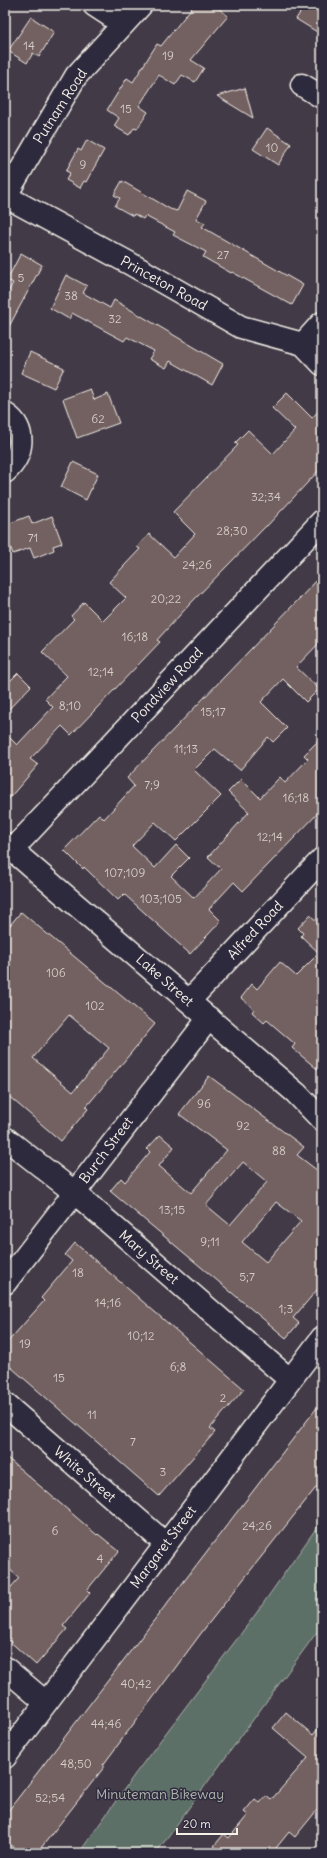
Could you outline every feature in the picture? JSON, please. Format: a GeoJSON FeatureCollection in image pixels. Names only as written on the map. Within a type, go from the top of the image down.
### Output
{"type":"FeatureCollection","features":[{"type":"Feature","properties":{"kind":"street"},"geometry":{"type":"LineString","coordinates":[[94,5],[123,24]]}},
{"type":"Feature","properties":{"kind":"street","name":"Putnam Road"},"geometry":{"type":"LineString","coordinates":[[5,196],[76,76],[141,5]]}},
{"type":"Feature","properties":{"kind":"street"},"geometry":{"type":"LineString","coordinates":[[302,85],[322,97]]}},
{"type":"Feature","properties":{"kind":"street","name":"Princeton Road"},"geometry":{"type":"LineString","coordinates":[[5,196],[129,263],[241,327],[303,344]]}},
{"type":"Feature","properties":{"kind":"street"},"geometry":{"type":"LineString","coordinates":[[322,322],[303,344],[322,364]]}},
{"type":"Feature","properties":{"kind":"street"},"geometry":{"type":"LineString","coordinates":[[5,414],[18,429],[21,442],[19,455],[5,472]]}},
{"type":"Feature","properties":{"kind":"street","name":"Pondview Road"},"geometry":{"type":"LineString","coordinates":[[9,847],[322,521]]}},
{"type":"Feature","properties":{"kind":"street","name":"Lake Street"},"geometry":{"type":"LineString","coordinates":[[9,847],[296,1093],[322,1120]]}},
{"type":"Feature","properties":{"kind":"street","name":"Alfred Road"},"geometry":{"type":"LineString","coordinates":[[189,1001],[322,859]]}},
{"type":"Feature","properties":{"kind":"street","name":"Burch Street"},"geometry":{"type":"LineString","coordinates":[[5,1283],[209,1018]]}},
{"type":"Feature","properties":{"kind":"street","name":"Mary Street"},"geometry":{"type":"LineString","coordinates":[[5,1138],[74,1192],[289,1379]]}},
{"type":"Feature","properties":{"kind":"street","name":"Margaret Street"},"geometry":{"type":"LineString","coordinates":[[5,1756],[44,1702],[166,1544],[289,1379],[322,1338]]}},
{"type":"Feature","properties":{"kind":"street","name":"White Street"},"geometry":{"type":"LineString","coordinates":[[5,1404],[166,1544]]}},
{"type":"Feature","properties":{"kind":"street"},"geometry":{"type":"LineString","coordinates":[[5,1668],[44,1702]]}},
{"type":"Feature","properties":{"kind":"green space","name":"Minuteman Bikeway"},"geometry":{"type":"Polygon","coordinates":[[[322,1520],[322,1625],[156,1853],[79,1853],[135,1774],[255,1615],[322,1520]]]}},
{"type":"Feature","properties":{"kind":"building"},"geometry":{"type":"Polygon","coordinates":[[[194,5],[215,5],[228,16],[191,60],[204,68],[195,82],[182,75],[175,85],[159,75],[139,106],[148,112],[137,129],[134,128],[129,135],[114,126],[119,118],[107,110],[127,78],[133,82],[157,44],[161,46],[194,5]]]}},
{"type":"Feature","properties":{"kind":"building"},"geometry":{"type":"Polygon","coordinates":[[[305,5],[322,5],[322,35],[296,19],[305,5]]]}},
{"type":"Feature","properties":{"kind":"building"},"geometry":{"type":"Polygon","coordinates":[[[31,17],[54,32],[39,57],[33,53],[27,63],[8,51],[31,17]]]}},
{"type":"Feature","properties":{"kind":"building"},"geometry":{"type":"Polygon","coordinates":[[[245,88],[253,118],[217,96],[245,88]]]}},
{"type":"Feature","properties":{"kind":"building"},"geometry":{"type":"Polygon","coordinates":[[[267,128],[291,144],[278,165],[253,149],[267,128]]]}},
{"type":"Feature","properties":{"kind":"building"},"geometry":{"type":"Polygon","coordinates":[[[87,140],[104,150],[86,182],[84,181],[80,188],[66,180],[70,173],[66,171],[78,149],[81,151],[87,140]]]}},
{"type":"Feature","properties":{"kind":"building"},"geometry":{"type":"Polygon","coordinates":[[[122,181],[170,209],[177,211],[187,191],[206,201],[196,219],[205,223],[202,227],[303,285],[292,305],[203,257],[206,252],[173,235],[175,232],[145,216],[143,219],[134,214],[133,216],[115,206],[120,198],[114,195],[122,181]]]}},
{"type":"Feature","properties":{"kind":"building"},"geometry":{"type":"Polygon","coordinates":[[[21,253],[42,265],[5,334],[5,298],[13,283],[7,280],[21,253]]]}},
{"type":"Feature","properties":{"kind":"building"},"geometry":{"type":"Polygon","coordinates":[[[66,275],[87,286],[83,293],[110,308],[114,300],[223,364],[212,385],[170,361],[166,368],[149,359],[154,351],[127,337],[124,341],[72,313],[69,319],[50,308],[66,275]]]}},
{"type":"Feature","properties":{"kind":"building"},"geometry":{"type":"Polygon","coordinates":[[[30,352],[64,368],[54,388],[21,373],[30,352]]]}},
{"type":"Feature","properties":{"kind":"building"},"geometry":{"type":"Polygon","coordinates":[[[90,389],[94,400],[108,394],[119,423],[77,438],[63,399],[90,389]]]}},
{"type":"Feature","properties":{"kind":"building"},"geometry":{"type":"Polygon","coordinates":[[[287,393],[312,418],[322,407],[322,467],[267,526],[190,604],[157,640],[160,642],[71,735],[62,726],[30,759],[38,765],[5,803],[5,733],[17,745],[53,707],[45,699],[67,676],[42,652],[74,619],[71,616],[84,602],[103,621],[126,598],[109,582],[140,549],[137,547],[149,534],[174,557],[195,534],[173,512],[238,445],[235,443],[248,430],[273,454],[295,430],[272,408],[287,393]]]}},
{"type":"Feature","properties":{"kind":"building"},"geometry":{"type":"Polygon","coordinates":[[[73,462],[98,474],[86,500],[61,487],[73,462]]]}},
{"type":"Feature","properties":{"kind":"building"},"geometry":{"type":"Polygon","coordinates":[[[29,516],[32,524],[52,516],[62,543],[53,546],[54,550],[34,558],[30,548],[13,554],[5,533],[5,525],[29,516]]]}},
{"type":"Feature","properties":{"kind":"building"},"geometry":{"type":"Polygon","coordinates":[[[322,575],[322,640],[296,667],[319,689],[306,702],[283,679],[261,702],[287,728],[273,742],[268,737],[240,770],[215,749],[194,770],[221,796],[176,841],[155,822],[132,846],[155,868],[176,845],[189,858],[171,876],[194,898],[221,869],[208,857],[249,812],[228,792],[241,779],[260,798],[280,777],[285,783],[308,759],[304,755],[322,737],[322,809],[243,891],[234,882],[209,909],[221,921],[190,954],[124,894],[118,900],[64,850],[99,814],[104,819],[134,786],[127,778],[322,575]]]}},
{"type":"Feature","properties":{"kind":"building"},"geometry":{"type":"Polygon","coordinates":[[[18,673],[31,686],[5,713],[5,686],[18,673]]]}},
{"type":"Feature","properties":{"kind":"building"},"geometry":{"type":"Polygon","coordinates":[[[21,912],[155,1024],[86,1107],[88,1109],[61,1141],[5,1093],[5,931],[21,912]],[[69,1015],[33,1058],[73,1092],[109,1048],[69,1015]]]}},
{"type":"Feature","properties":{"kind":"building"},"geometry":{"type":"Polygon","coordinates":[[[310,915],[322,926],[322,1073],[292,1048],[295,1044],[267,1020],[264,1023],[252,1012],[254,1009],[241,998],[252,984],[257,989],[280,962],[296,976],[319,953],[301,936],[303,933],[298,928],[310,915]]]}},
{"type":"Feature","properties":{"kind":"building"},"geometry":{"type":"Polygon","coordinates":[[[209,1076],[304,1147],[297,1155],[322,1174],[322,1284],[293,1318],[299,1323],[286,1338],[110,1191],[121,1178],[125,1182],[150,1152],[147,1149],[160,1135],[174,1147],[159,1166],[191,1193],[227,1150],[179,1114],[209,1076]],[[243,1162],[206,1205],[230,1225],[267,1182],[243,1162]],[[276,1202],[242,1242],[266,1262],[301,1221],[276,1202]]]}},
{"type":"Feature","properties":{"kind":"building"},"geometry":{"type":"Polygon","coordinates":[[[75,1243],[244,1389],[210,1428],[215,1432],[159,1496],[5,1362],[5,1345],[44,1301],[41,1298],[72,1261],[65,1255],[75,1243]]]}},
{"type":"Feature","properties":{"kind":"building"},"geometry":{"type":"Polygon","coordinates":[[[322,1401],[322,1480],[205,1628],[103,1765],[105,1766],[37,1853],[21,1853],[5,1841],[5,1815],[322,1401]]]}},
{"type":"Feature","properties":{"kind":"building"},"geometry":{"type":"Polygon","coordinates":[[[5,1456],[97,1535],[98,1534],[119,1551],[87,1590],[90,1593],[63,1626],[67,1629],[36,1665],[5,1637],[5,1594],[19,1578],[5,1565],[5,1456]]]}},
{"type":"Feature","properties":{"kind":"building"},"geometry":{"type":"Polygon","coordinates":[[[286,1712],[313,1735],[322,1724],[322,1804],[295,1837],[289,1832],[272,1853],[217,1853],[219,1850],[214,1846],[224,1834],[229,1838],[248,1815],[244,1812],[255,1799],[260,1803],[266,1796],[271,1800],[308,1758],[273,1728],[286,1712]]]}}]}
